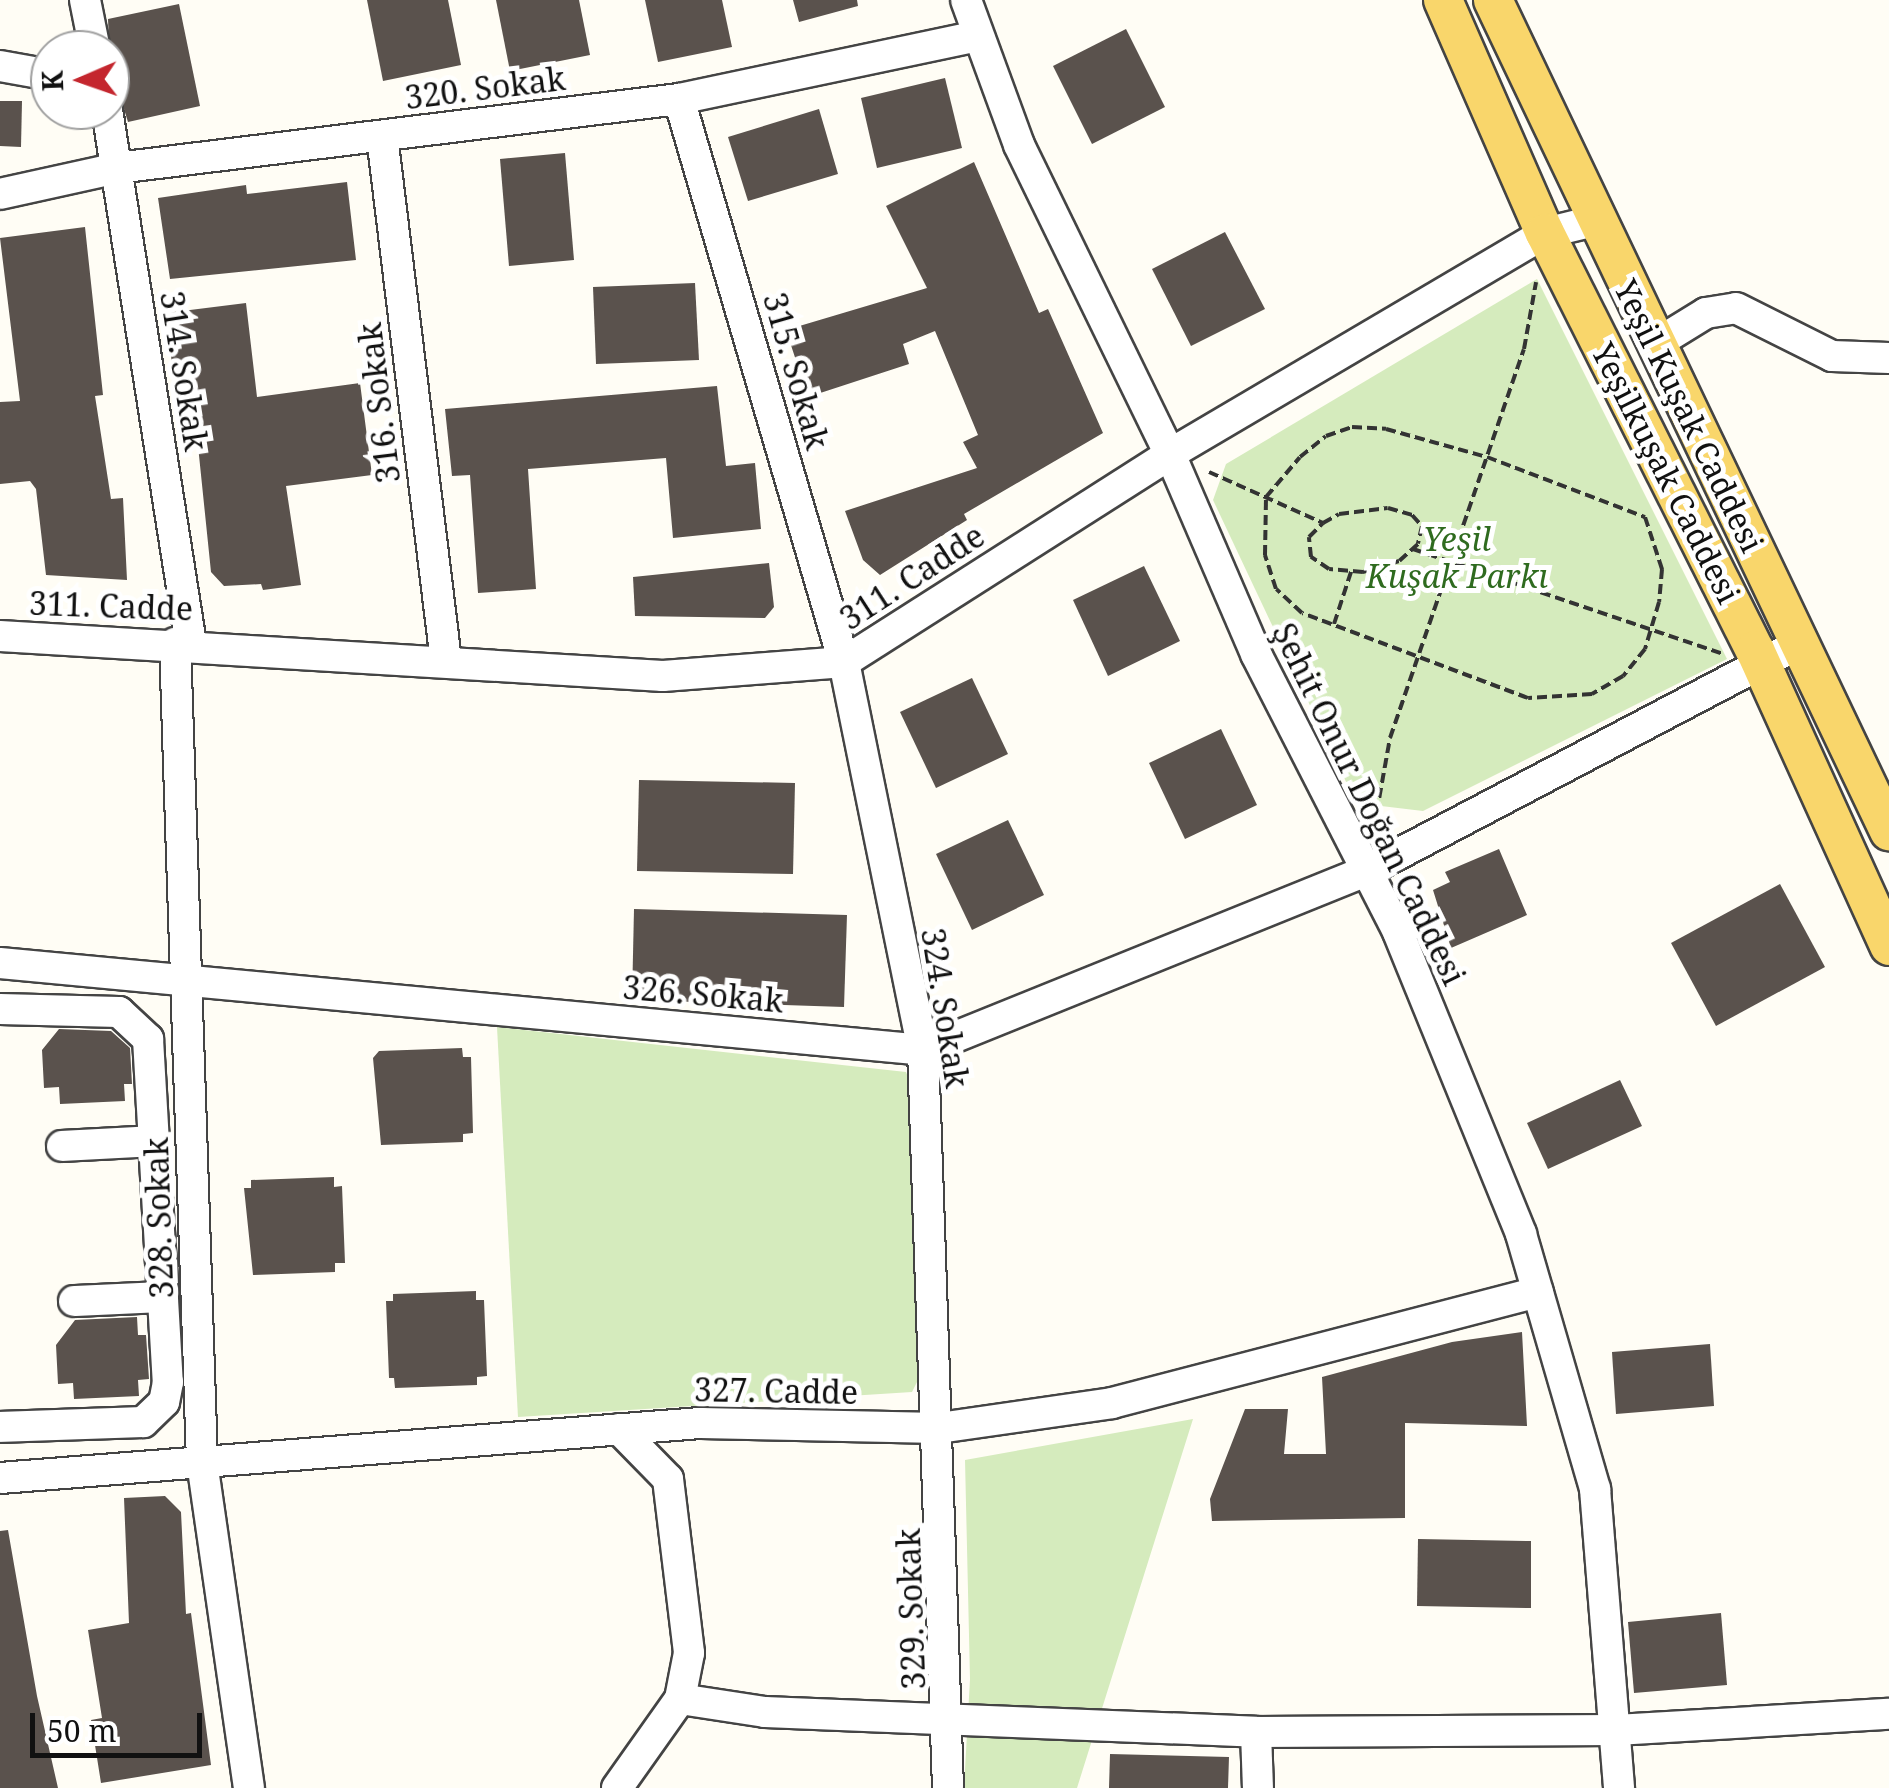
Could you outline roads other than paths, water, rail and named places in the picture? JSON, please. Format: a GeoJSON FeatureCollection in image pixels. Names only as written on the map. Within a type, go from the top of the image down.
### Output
{"type":"FeatureCollection","features":[{"type":"Feature","properties":{"kind":"main road","name":"Yeşilkuşak Caddesi"},"geometry":{"type":"LineString","coordinates":[[1443,0],[1544,233],[1762,666],[1889,946]]}},
{"type":"Feature","properties":{"kind":"main road","name":"Yeşil Kuşak Caddesi"},"geometry":{"type":"LineString","coordinates":[[1493,0],[1594,221],[1889,832]]}},
{"type":"Feature","properties":{"kind":"street"},"geometry":{"type":"LineString","coordinates":[[85,0],[91,30]]}},
{"type":"Feature","properties":{"kind":"street","name":"Şehit Onur Doğan Caddesi"},"geometry":{"type":"LineString","coordinates":[[966,0],[1019,145],[1170,454],[1256,654],[1366,871],[1434,1021],[1538,1292],[1596,1489],[1619,1788]]}},
{"type":"Feature","properties":{"kind":"street","name":"320. Sokak"},"geometry":{"type":"LineString","coordinates":[[0,194],[117,168],[680,99],[977,36]]}},
{"type":"Feature","properties":{"kind":"street"},"geometry":{"type":"LineString","coordinates":[[0,66],[30,71]]}},
{"type":"Feature","properties":{"kind":"street","name":"315. Sokak"},"geometry":{"type":"LineString","coordinates":[[680,99],[844,662]]}},
{"type":"Feature","properties":{"kind":"street","name":"314. Sokak"},"geometry":{"type":"LineString","coordinates":[[110,130],[183,643]]}},
{"type":"Feature","properties":{"kind":"street","name":"316. Sokak"},"geometry":{"type":"LineString","coordinates":[[382,136],[446,661]]}},
{"type":"Feature","properties":{"kind":"street","name":"311. Cadde"},"geometry":{"type":"LineString","coordinates":[[0,636],[183,643],[663,676],[844,662],[1170,454],[1544,233],[1594,221]]}},
{"type":"Feature","properties":{"kind":"street"},"geometry":{"type":"LineString","coordinates":[[1654,345],[1706,313],[1736,308],[1832,356],[1889,358]]}},
{"type":"Feature","properties":{"kind":"street","name":"328. Sokak"},"geometry":{"type":"LineString","coordinates":[[183,643],[186,980],[202,1462],[249,1788]]}},
{"type":"Feature","properties":{"kind":"street","name":"326. Sokak"},"geometry":{"type":"LineString","coordinates":[[0,963],[922,1050],[1366,871],[1800,643]]}},
{"type":"Feature","properties":{"kind":"street","name":"324. Sokak"},"geometry":{"type":"LineString","coordinates":[[844,662],[922,1050],[939,1428]]}},
{"type":"Feature","properties":{"kind":"street"},"geometry":{"type":"LineString","coordinates":[[0,1009],[108,1011],[137,1022],[150,1048],[168,1382],[151,1417],[0,1427]]}},
{"type":"Feature","properties":{"kind":"street"},"geometry":{"type":"LineString","coordinates":[[62,1146],[155,1141]]}},
{"type":"Feature","properties":{"kind":"street","name":"327. Cadde"},"geometry":{"type":"LineString","coordinates":[[0,1478],[701,1424],[939,1428],[1112,1402],[1538,1292]]}},
{"type":"Feature","properties":{"kind":"street"},"geometry":{"type":"LineString","coordinates":[[74,1301],[164,1297]]}},
{"type":"Feature","properties":{"kind":"street","name":"329. Sokak"},"geometry":{"type":"LineString","coordinates":[[939,1428],[951,1721],[948,1788]]}},
{"type":"Feature","properties":{"kind":"street"},"geometry":{"type":"LineString","coordinates":[[617,1788],[680,1698],[689,1653],[668,1479],[619,1429]]}},
{"type":"Feature","properties":{"kind":"street"},"geometry":{"type":"LineString","coordinates":[[680,1698],[765,1712],[1256,1732],[1616,1730],[1889,1714]]}},
{"type":"Feature","properties":{"kind":"street"},"geometry":{"type":"LineString","coordinates":[[1256,1732],[1258,1788]]}},
{"type":"Feature","properties":{"kind":"park label","name":"Yeşil Kuşak Parkı"},"geometry":{"type":"Point","coordinates":[1457,558]}}]}
